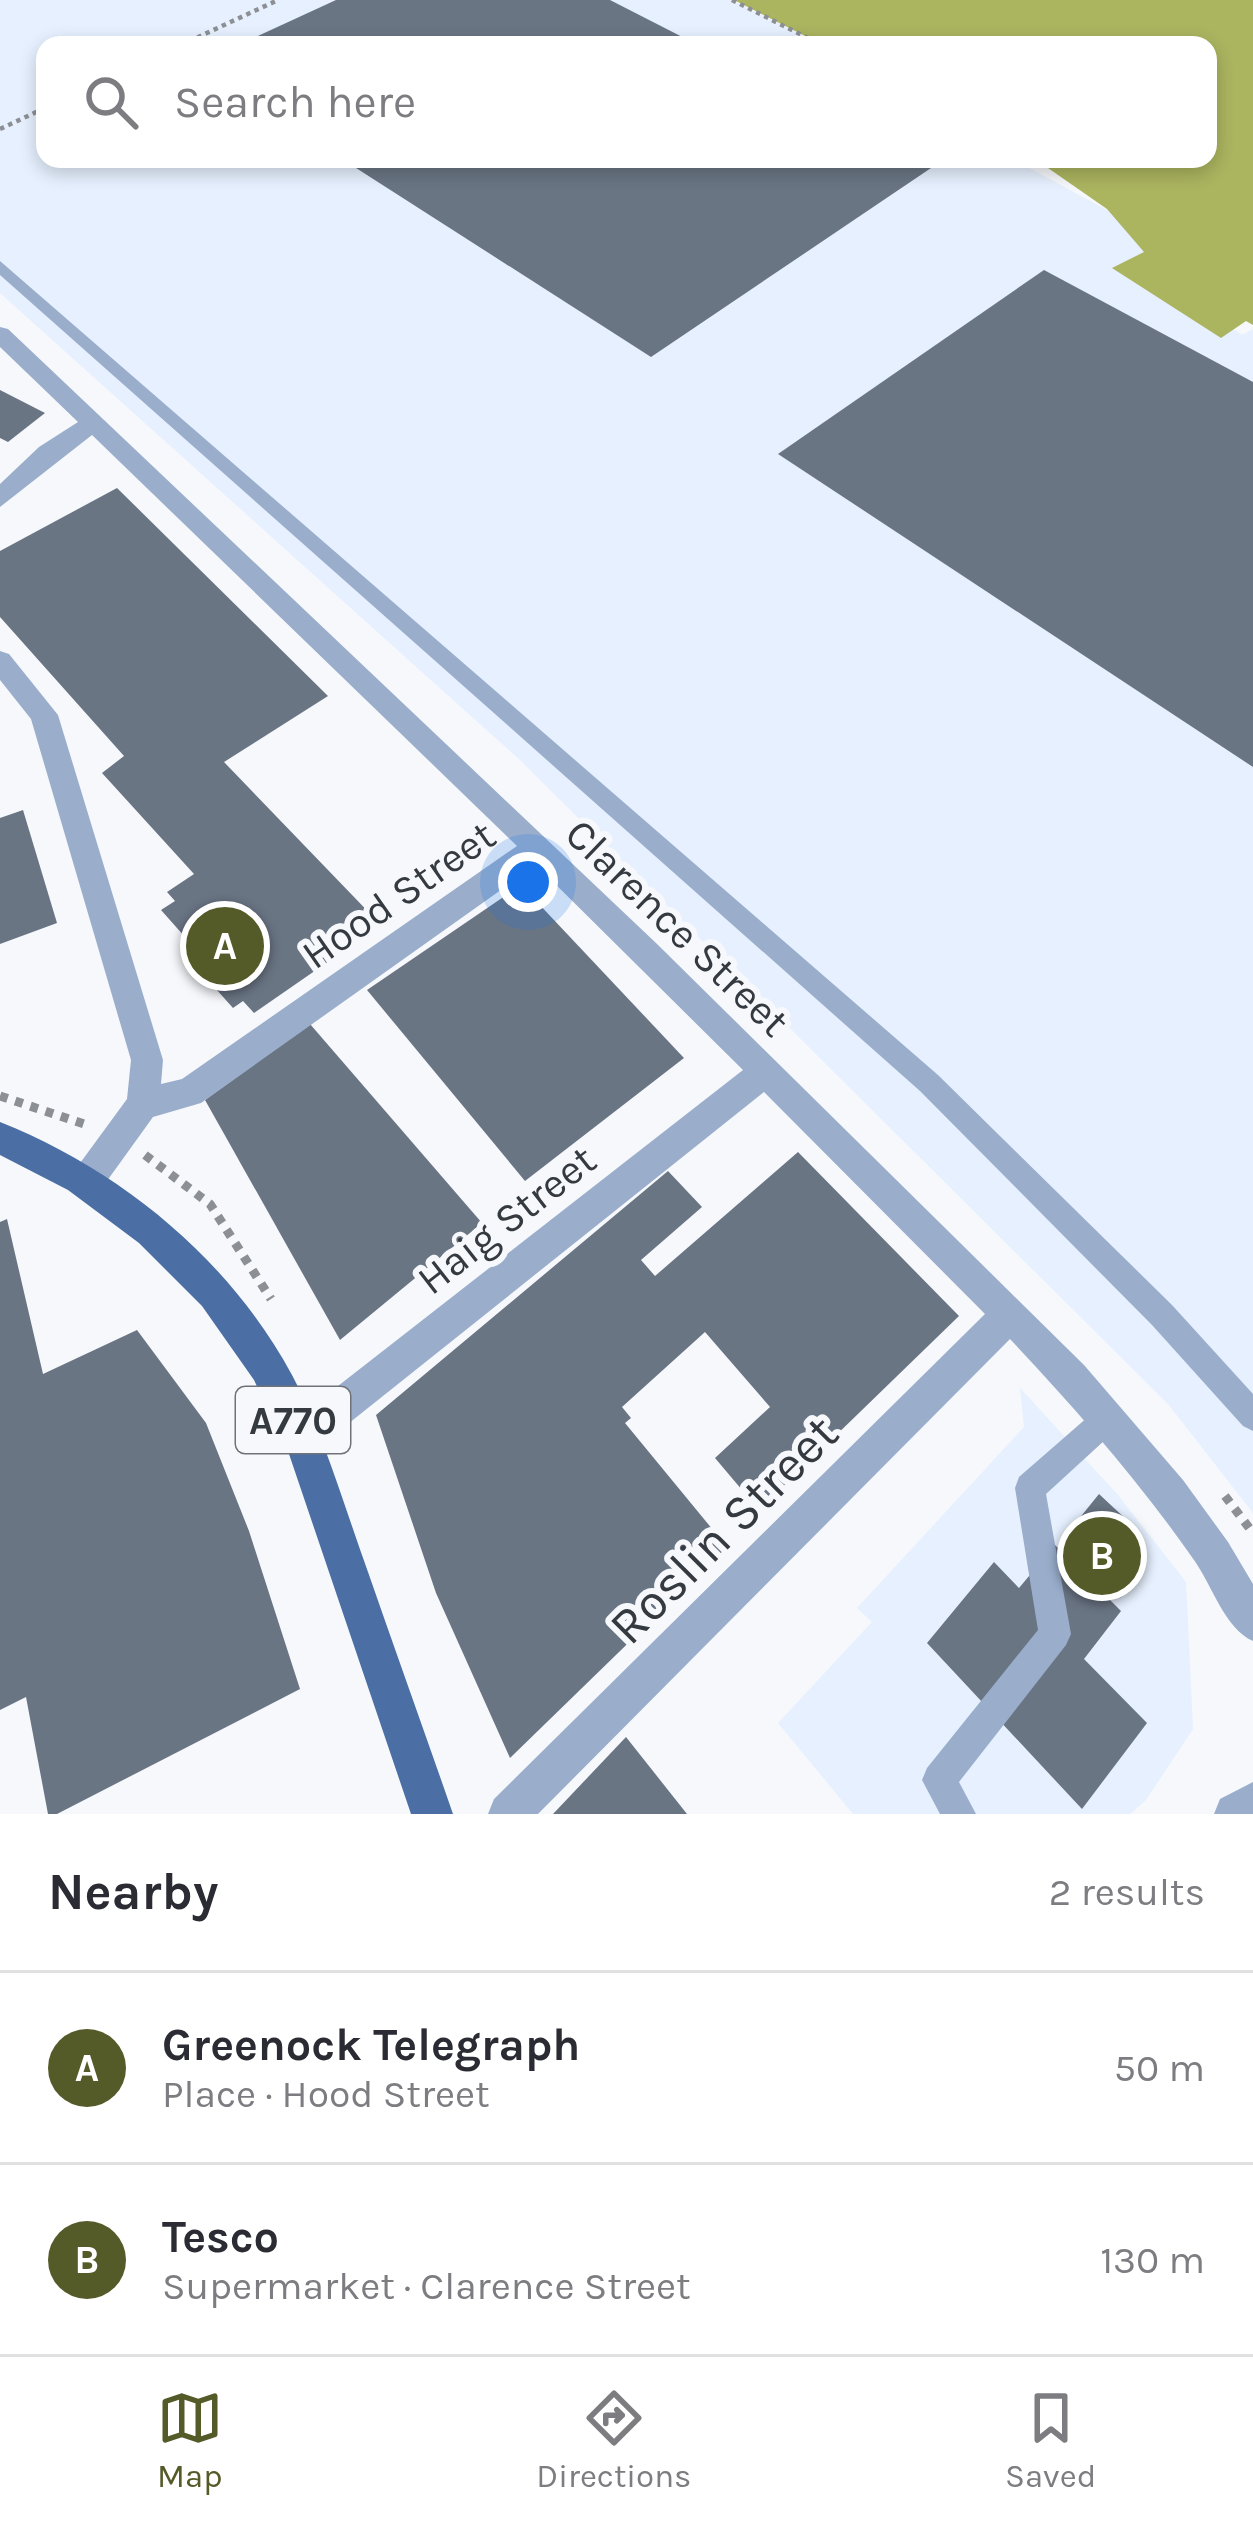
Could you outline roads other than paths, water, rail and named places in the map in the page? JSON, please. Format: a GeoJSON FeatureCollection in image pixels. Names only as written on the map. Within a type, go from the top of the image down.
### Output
{"type":"FeatureCollection","features":[{"type":"Feature","properties":{"kind":"main road","name":"A770"},"geometry":{"type":"LineString","coordinates":[[0,1138],[87,1181],[141,1219],[209,1288],[267,1367],[301,1438],[432,1814]]}},
{"type":"Feature","properties":{"kind":"street","name":"Clarence Street"},"geometry":{"type":"LineString","coordinates":[[0,334],[766,1071],[1008,1316],[1107,1419],[1197,1530],[1253,1621]]}},
{"type":"Feature","properties":{"kind":"street"},"geometry":{"type":"LineString","coordinates":[[0,498],[48,453],[93,423]]}},
{"type":"Feature","properties":{"kind":"street"},"geometry":{"type":"LineString","coordinates":[[0,661],[44,715],[147,1060],[142,1104],[87,1181]]}},
{"type":"Feature","properties":{"kind":"street","name":"Hood Street"},"geometry":{"type":"LineString","coordinates":[[142,1104],[190,1091],[537,848]]}},
{"type":"Feature","properties":{"kind":"street","name":"Haig Street"},"geometry":{"type":"LineString","coordinates":[[301,1438],[766,1071]]}},
{"type":"Feature","properties":{"kind":"street","name":"Roslin Street"},"geometry":{"type":"LineString","coordinates":[[509,1814],[1008,1316]]}},
{"type":"Feature","properties":{"kind":"street"},"geometry":{"type":"LineString","coordinates":[[1234,1814],[1253,1803]]}},
{"type":"Feature","properties":{"kind":"lane"},"geometry":{"type":"LineString","coordinates":[[0,266],[929,1083],[1162,1315],[1253,1416]]}},
{"type":"Feature","properties":{"kind":"lane"},"geometry":{"type":"LineString","coordinates":[[959,1814],[939,1780],[1055,1634],[1030,1488],[1107,1419]]}},
{"type":"Feature","properties":{"kind":"place","name":"Greenock Telegraph"},"geometry":{"type":"Point","coordinates":[225,946]}},
{"type":"Feature","properties":{"kind":"place","name":"Tesco"},"geometry":{"type":"Point","coordinates":[1102,1556]}}]}
